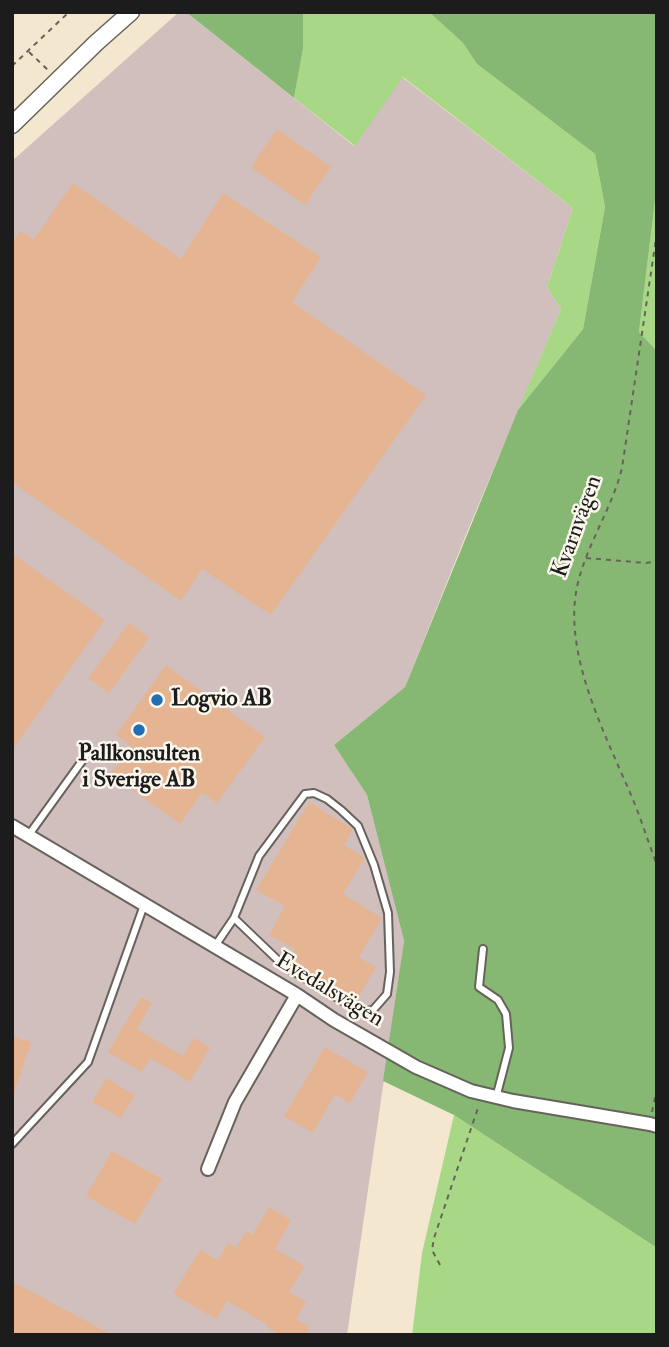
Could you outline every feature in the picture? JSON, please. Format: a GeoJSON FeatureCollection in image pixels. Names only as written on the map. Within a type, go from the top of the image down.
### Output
{"type":"FeatureCollection","features":[{"type":"Feature","properties":{"kind":"street"},"geometry":{"type":"LineString","coordinates":[[12,125],[131,12]]}},
{"type":"Feature","properties":{"kind":"street","name":"Evedalsvägen"},"geometry":{"type":"LineString","coordinates":[[12,826],[297,995],[334,1020],[447,1082],[489,1096],[653,1125]]}},
{"type":"Feature","properties":{"kind":"street"},"geometry":{"type":"LineString","coordinates":[[208,1169],[234,1102],[297,995]]}},
{"type":"Feature","properties":{"kind":"lane"},"geometry":{"type":"LineString","coordinates":[[28,835],[90,750]]}},
{"type":"Feature","properties":{"kind":"lane"},"geometry":{"type":"LineString","coordinates":[[215,946],[234,918],[259,856],[305,794],[314,793],[327,799],[358,826],[374,865],[388,913],[390,972],[387,994],[373,1010],[365,1011],[349,1005],[283,965],[234,918]]}},
{"type":"Feature","properties":{"kind":"lane"},"geometry":{"type":"LineString","coordinates":[[12,1144],[88,1062],[144,905]]}},
{"type":"Feature","properties":{"kind":"lane"},"geometry":{"type":"LineString","coordinates":[[483,949],[479,987],[498,1000],[506,1014],[509,1048],[489,1096]]}},
{"type":"Feature","properties":{"kind":"path"},"geometry":{"type":"LineString","coordinates":[[12,66],[69,12]]}},
{"type":"Feature","properties":{"kind":"path"},"geometry":{"type":"LineString","coordinates":[[28,51],[58,79]]}},
{"type":"Feature","properties":{"kind":"path","name":"Kvarnvägen"},"geometry":{"type":"LineString","coordinates":[[657,232],[622,468],[606,513],[585,558],[575,598],[574,634],[576,649],[598,715],[657,865]]}},
{"type":"Feature","properties":{"kind":"path"},"geometry":{"type":"LineString","coordinates":[[585,558],[646,563],[657,561]]}},
{"type":"Feature","properties":{"kind":"path"},"geometry":{"type":"LineString","coordinates":[[653,1125],[657,1088]]}},
{"type":"Feature","properties":{"kind":"path"},"geometry":{"type":"LineString","coordinates":[[440,1265],[432,1250],[433,1238],[489,1096]]}},
{"type":"Feature","properties":{"kind":"shaded area"},"geometry":{"type":"Polygon","coordinates":[[[179,12],[186,12],[354,146],[402,77],[573,208],[547,287],[561,309],[405,687],[334,745],[367,795],[404,941],[347,1335],[12,1335],[12,161],[179,12]]]}},
{"type":"Feature","properties":{"kind":"green space"},"geometry":{"type":"Polygon","coordinates":[[[186,12],[303,12],[303,49],[294,98],[186,12]]]}},
{"type":"Feature","properties":{"kind":"green space"},"geometry":{"type":"Polygon","coordinates":[[[303,12],[429,12],[463,43],[477,64],[595,154],[605,207],[583,329],[518,410],[561,309],[547,287],[573,208],[403,77],[355,146],[294,98],[303,49],[303,12]]]}},
{"type":"Feature","properties":{"kind":"green space"},"geometry":{"type":"Polygon","coordinates":[[[429,12],[657,12],[657,185],[639,332],[657,351],[657,1248],[454,1115],[383,1081],[404,941],[367,795],[334,745],[405,687],[518,410],[583,329],[605,207],[595,154],[477,64],[463,43],[429,12]]]}},
{"type":"Feature","properties":{"kind":"green space"},"geometry":{"type":"Polygon","coordinates":[[[657,185],[657,351],[639,332],[657,185]]]}},
{"type":"Feature","properties":{"kind":"green space"},"geometry":{"type":"Polygon","coordinates":[[[454,1115],[657,1248],[657,1335],[412,1335],[422,1253],[454,1115]]]}},
{"type":"Feature","properties":{"kind":"building"},"geometry":{"type":"Polygon","coordinates":[[[277,129],[331,167],[305,205],[251,167],[277,129]]]}},
{"type":"Feature","properties":{"kind":"building"},"geometry":{"type":"Polygon","coordinates":[[[73,183],[181,259],[223,193],[321,257],[292,302],[426,395],[271,615],[202,569],[181,601],[12,482],[12,243],[20,231],[34,239],[73,183]]]}},
{"type":"Feature","properties":{"kind":"building"},"geometry":{"type":"Polygon","coordinates":[[[12,553],[105,620],[12,750],[12,553]]]}},
{"type":"Feature","properties":{"kind":"building"},"geometry":{"type":"Polygon","coordinates":[[[129,623],[149,638],[109,693],[88,678],[129,623]]]}},
{"type":"Feature","properties":{"kind":"building"},"geometry":{"type":"Polygon","coordinates":[[[166,665],[265,737],[217,803],[202,793],[180,824],[111,774],[131,746],[116,735],[166,665]]]}},
{"type":"Feature","properties":{"kind":"building"},"geometry":{"type":"Polygon","coordinates":[[[309,802],[353,829],[344,845],[365,858],[343,894],[382,918],[359,957],[376,967],[356,1001],[288,961],[295,949],[269,935],[285,906],[256,890],[309,802]]]}},
{"type":"Feature","properties":{"kind":"building"},"geometry":{"type":"Polygon","coordinates":[[[141,997],[152,1003],[137,1029],[183,1056],[194,1038],[210,1048],[190,1082],[150,1058],[142,1072],[108,1052],[141,997]]]}},
{"type":"Feature","properties":{"kind":"building"},"geometry":{"type":"Polygon","coordinates":[[[12,1036],[31,1042],[14,1094],[12,1093],[12,1036]]]}},
{"type":"Feature","properties":{"kind":"building"},"geometry":{"type":"Polygon","coordinates":[[[325,1047],[368,1072],[350,1103],[335,1095],[313,1133],[284,1116],[325,1047]]]}},
{"type":"Feature","properties":{"kind":"building"},"geometry":{"type":"Polygon","coordinates":[[[106,1078],[135,1095],[121,1118],[92,1102],[106,1078]]]}},
{"type":"Feature","properties":{"kind":"building"},"geometry":{"type":"Polygon","coordinates":[[[112,1151],[162,1179],[135,1224],[86,1196],[112,1151]]]}},
{"type":"Feature","properties":{"kind":"building"},"geometry":{"type":"Polygon","coordinates":[[[269,1207],[291,1220],[275,1249],[305,1266],[289,1292],[306,1302],[296,1319],[310,1327],[305,1335],[279,1335],[267,1327],[268,1325],[227,1301],[216,1319],[173,1294],[200,1250],[218,1260],[228,1243],[236,1248],[246,1231],[252,1235],[269,1207]]]}},
{"type":"Feature","properties":{"kind":"building"},"geometry":{"type":"Polygon","coordinates":[[[12,1281],[112,1335],[12,1335],[12,1281]]]}},
{"type":"Feature","properties":{"kind":"place","name":"Logvio AB"},"geometry":{"type":"Point","coordinates":[157,700]}},
{"type":"Feature","properties":{"kind":"place","name":"Pallkonsulten i Sverige AB"},"geometry":{"type":"Point","coordinates":[139,730]}}]}
